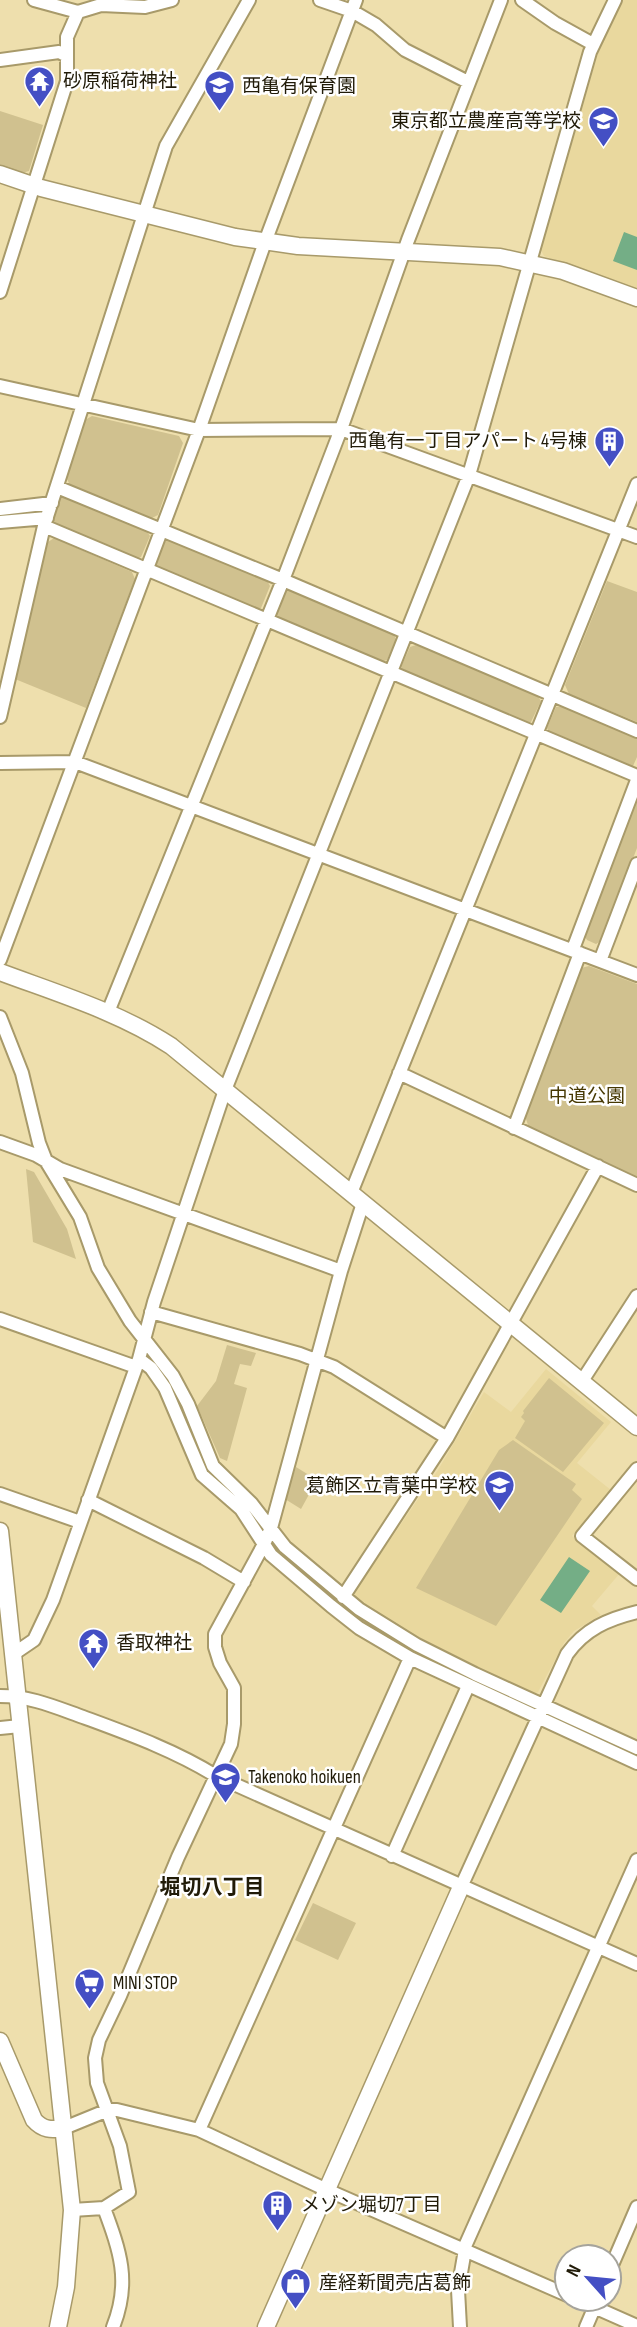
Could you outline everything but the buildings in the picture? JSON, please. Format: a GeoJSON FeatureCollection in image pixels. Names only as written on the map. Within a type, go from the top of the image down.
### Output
{"type":"FeatureCollection","features":[{"type":"Feature","properties":{"kind":"street"},"geometry":{"type":"LineString","coordinates":[[34,0],[78,12],[101,2],[145,7],[172,0]]}},
{"type":"Feature","properties":{"kind":"street"},"geometry":{"type":"LineString","coordinates":[[0,717],[46,522],[166,146],[248,0]]}},
{"type":"Feature","properties":{"kind":"street"},"geometry":{"type":"LineString","coordinates":[[320,0],[354,6],[405,50],[468,82]]}},
{"type":"Feature","properties":{"kind":"street"},"geometry":{"type":"LineString","coordinates":[[108,1012],[283,580],[341,429],[404,250],[501,0]]}},
{"type":"Feature","properties":{"kind":"street"},"geometry":{"type":"LineString","coordinates":[[522,0],[555,23],[593,44]]}},
{"type":"Feature","properties":{"kind":"street"},"geometry":{"type":"LineString","coordinates":[[12,1655],[34,1640],[53,1600],[137,1363],[151,1312],[225,1090],[469,475],[593,44],[615,0]]}},
{"type":"Feature","properties":{"kind":"street"},"geometry":{"type":"LineString","coordinates":[[0,960],[199,430],[265,242],[354,6]]}},
{"type":"Feature","properties":{"kind":"street"},"geometry":{"type":"LineString","coordinates":[[0,292],[67,81],[63,54],[66,37],[78,12]]}},
{"type":"Feature","properties":{"kind":"street"},"geometry":{"type":"LineString","coordinates":[[0,60],[63,54]]}},
{"type":"Feature","properties":{"kind":"street"},"geometry":{"type":"LineString","coordinates":[[0,174],[33,186],[265,242],[488,256],[530,262],[637,298]]}},
{"type":"Feature","properties":{"kind":"street"},"geometry":{"type":"LineString","coordinates":[[0,386],[199,430],[341,429],[637,537]]}},
{"type":"Feature","properties":{"kind":"street"},"geometry":{"type":"LineString","coordinates":[[72,2210],[104,2208],[129,2192],[120,2146],[97,2083],[95,2058],[99,2040],[178,1857],[231,1744],[234,1688],[219,1663],[215,1634],[271,1528],[341,1272],[357,1198],[399,1073],[637,484]]}},
{"type":"Feature","properties":{"kind":"street"},"geometry":{"type":"LineString","coordinates":[[57,487],[637,731]]}},
{"type":"Feature","properties":{"kind":"street"},"geometry":{"type":"LineString","coordinates":[[0,509],[52,503]]}},
{"type":"Feature","properties":{"kind":"street"},"geometry":{"type":"LineString","coordinates":[[0,522],[46,522],[146,569],[637,778],[514,1128]]}},
{"type":"Feature","properties":{"kind":"street"},"geometry":{"type":"LineString","coordinates":[[0,763],[75,762],[637,975]]}},
{"type":"Feature","properties":{"kind":"street"},"geometry":{"type":"LineString","coordinates":[[600,961],[637,864]]}},
{"type":"Feature","properties":{"kind":"street"},"geometry":{"type":"LineString","coordinates":[[0,972],[108,1012],[171,1046],[637,1427]]}},
{"type":"Feature","properties":{"kind":"street"},"geometry":{"type":"LineString","coordinates":[[0,1017],[22,1073],[38,1143],[79,1217],[98,1269],[130,1321],[173,1376],[188,1404],[213,1466],[251,1503],[285,1547],[342,1597],[378,1622],[417,1645],[637,1748]]}},
{"type":"Feature","properties":{"kind":"street"},"geometry":{"type":"LineString","coordinates":[[399,1073],[637,1185]]}},
{"type":"Feature","properties":{"kind":"street"},"geometry":{"type":"LineString","coordinates":[[0,1142],[36,1155],[60,1169],[341,1272]]}},
{"type":"Feature","properties":{"kind":"street"},"geometry":{"type":"LineString","coordinates":[[342,1597],[447,1438],[598,1166]]}},
{"type":"Feature","properties":{"kind":"street"},"geometry":{"type":"LineString","coordinates":[[582,1381],[637,1296]]}},
{"type":"Feature","properties":{"kind":"street"},"geometry":{"type":"LineString","coordinates":[[151,1312],[318,1360],[352,1377],[447,1438]]}},
{"type":"Feature","properties":{"kind":"street"},"geometry":{"type":"LineString","coordinates":[[0,1319],[151,1368],[165,1388],[202,1475],[241,1509],[271,1555],[359,1628],[410,1658],[637,1763]]}},
{"type":"Feature","properties":{"kind":"street"},"geometry":{"type":"LineString","coordinates":[[637,1469],[582,1536],[637,1579]]}},
{"type":"Feature","properties":{"kind":"street"},"geometry":{"type":"LineString","coordinates":[[0,1494],[80,1522]]}},
{"type":"Feature","properties":{"kind":"street"},"geometry":{"type":"LineString","coordinates":[[88,1500],[204,1558],[244,1582]]}},
{"type":"Feature","properties":{"kind":"street"},"geometry":{"type":"LineString","coordinates":[[0,1531],[12,1655],[8,1696],[20,1727],[72,2210],[66,2287],[58,2327]]}},
{"type":"Feature","properties":{"kind":"street"},"geometry":{"type":"LineString","coordinates":[[266,2327],[566,1654],[581,1637],[609,1620],[637,1612]]}},
{"type":"Feature","properties":{"kind":"street"},"geometry":{"type":"LineString","coordinates":[[199,2130],[410,1658]]}},
{"type":"Feature","properties":{"kind":"street"},"geometry":{"type":"LineString","coordinates":[[392,1856],[468,1686]]}},
{"type":"Feature","properties":{"kind":"street"},"geometry":{"type":"LineString","coordinates":[[8,1696],[29,1698],[140,1737],[216,1776],[637,1964]]}},
{"type":"Feature","properties":{"kind":"street"},"geometry":{"type":"LineString","coordinates":[[0,1728],[20,1727]]}},
{"type":"Feature","properties":{"kind":"street"},"geometry":{"type":"LineString","coordinates":[[460,2327],[458,2290],[464,2250],[637,1860]]}},
{"type":"Feature","properties":{"kind":"street"},"geometry":{"type":"LineString","coordinates":[[0,2042],[5,2067],[40,2127],[51,2130],[64,2128],[108,2110],[117,2110],[199,2130],[327,2190],[553,2289]]}},
{"type":"Feature","properties":{"kind":"street"},"geometry":{"type":"LineString","coordinates":[[621,2243],[637,2207]]}},
{"type":"Feature","properties":{"kind":"street"},"geometry":{"type":"LineString","coordinates":[[104,2208],[114,2237],[123,2290],[113,2327]]}},
{"type":"Feature","properties":{"kind":"street"},"geometry":{"type":"LineString","coordinates":[[614,2313],[637,2326]]}},
{"type":"Feature","properties":{"kind":"shaded area","name":"東京都立農産高等学校"},"geometry":{"type":"Polygon","coordinates":[[[623,0],[637,0],[637,289],[544,256],[541,250],[600,46],[623,0]]]}},
{"type":"Feature","properties":{"kind":"shaded area"},"geometry":{"type":"Polygon","coordinates":[[[624,232],[637,237],[637,270],[613,261],[624,232]]]}},
{"type":"Feature","properties":{"kind":"shaded area","name":"葛飾区立青葉中学校"},"geometry":{"type":"Polygon","coordinates":[[[546,1369],[611,1422],[577,1463],[611,1490],[572,1536],[620,1573],[592,1606],[601,1615],[574,1631],[564,1643],[538,1692],[531,1695],[421,1642],[353,1600],[353,1594],[438,1470],[484,1392],[511,1412],[546,1369]]]}},
{"type":"Feature","properties":{"kind":"shaded area"},"geometry":{"type":"Polygon","coordinates":[[[569,1557],[590,1571],[561,1613],[540,1600],[569,1557]]]}},
{"type":"Feature","properties":{"kind":"green space"},"geometry":{"type":"Polygon","coordinates":[[[0,111],[43,125],[29,171],[22,173],[0,165],[0,111]]]}},
{"type":"Feature","properties":{"kind":"green space"},"geometry":{"type":"Polygon","coordinates":[[[92,416],[179,436],[183,443],[158,515],[150,519],[70,485],[67,479],[85,420],[92,416]]]}},
{"type":"Feature","properties":{"kind":"green space"},"geometry":{"type":"Polygon","coordinates":[[[67,497],[146,530],[150,536],[141,557],[134,560],[56,527],[53,521],[60,498],[67,497]]]}},
{"type":"Feature","properties":{"kind":"green space"},"geometry":{"type":"Polygon","coordinates":[[[54,538],[132,572],[135,579],[86,708],[15,679],[48,542],[54,538]]]}},
{"type":"Feature","properties":{"kind":"green space"},"geometry":{"type":"Polygon","coordinates":[[[170,540],[267,580],[270,586],[261,608],[253,611],[159,571],[154,563],[163,542],[170,540]]]}},
{"type":"Feature","properties":{"kind":"green space"},"geometry":{"type":"Polygon","coordinates":[[[607,581],[637,592],[637,722],[569,694],[565,685],[607,581]]]}},
{"type":"Feature","properties":{"kind":"green space"},"geometry":{"type":"Polygon","coordinates":[[[290,589],[394,634],[396,640],[387,660],[378,663],[277,620],[274,614],[284,592],[290,589]]]}},
{"type":"Feature","properties":{"kind":"green space"},"geometry":{"type":"Polygon","coordinates":[[[416,645],[537,695],[541,701],[531,722],[523,723],[404,672],[401,667],[410,647],[416,645]]]}},
{"type":"Feature","properties":{"kind":"green space"},"geometry":{"type":"Polygon","coordinates":[[[564,706],[637,737],[637,757],[633,766],[627,768],[550,735],[547,728],[556,707],[564,706]]]}},
{"type":"Feature","properties":{"kind":"green space"},"geometry":{"type":"Polygon","coordinates":[[[637,797],[637,848],[601,941],[596,944],[587,940],[584,935],[637,797]]]}},
{"type":"Feature","properties":{"kind":"green space","name":"中道公園"},"geometry":{"type":"Polygon","coordinates":[[[589,966],[637,984],[637,1177],[529,1128],[525,1116],[581,968],[589,966]]]}},
{"type":"Feature","properties":{"kind":"green space"},"geometry":{"type":"Polygon","coordinates":[[[26,1169],[34,1172],[67,1229],[76,1259],[33,1242],[26,1169]]]}},
{"type":"Feature","properties":{"kind":"green space"},"geometry":{"type":"Polygon","coordinates":[[[227,1345],[256,1353],[251,1366],[240,1364],[234,1384],[247,1388],[227,1461],[220,1458],[197,1406],[216,1381],[227,1345]]]}},
{"type":"Feature","properties":{"kind":"green space"},"geometry":{"type":"Polygon","coordinates":[[[549,1378],[604,1423],[563,1472],[515,1438],[525,1421],[521,1417],[523,1411],[549,1378]]]}},
{"type":"Feature","properties":{"kind":"green space"},"geometry":{"type":"Polygon","coordinates":[[[513,1440],[576,1484],[572,1490],[582,1499],[496,1626],[416,1588],[499,1450],[513,1440]]]}},
{"type":"Feature","properties":{"kind":"green space"},"geometry":{"type":"Polygon","coordinates":[[[296,1467],[317,1480],[301,1509],[285,1499],[296,1467]]]}},
{"type":"Feature","properties":{"kind":"green space"},"geometry":{"type":"Polygon","coordinates":[[[313,1903],[356,1923],[338,1960],[295,1940],[313,1903]]]}},
{"type":"Feature","properties":{"kind":"place","name":"砂原稲荷神社"},"geometry":{"type":"Point","coordinates":[40,108]}},
{"type":"Feature","properties":{"kind":"place","name":"西亀有保育園"},"geometry":{"type":"Point","coordinates":[219,113]}},
{"type":"Feature","properties":{"kind":"place","name":"東京都立農産高等学校"},"geometry":{"type":"Point","coordinates":[604,148]}},
{"type":"Feature","properties":{"kind":"place","name":"西亀有一丁目アパート 4号棟"},"geometry":{"type":"Point","coordinates":[610,468]}},
{"type":"Feature","properties":{"kind":"place","name":"葛飾区立青葉中学校"},"geometry":{"type":"Point","coordinates":[500,1513]}},
{"type":"Feature","properties":{"kind":"place","name":"香取神社"},"geometry":{"type":"Point","coordinates":[93,1670]}},
{"type":"Feature","properties":{"kind":"place","name":"Takenoko hoikuen"},"geometry":{"type":"Point","coordinates":[225,1804]}},
{"type":"Feature","properties":{"kind":"place","name":"MINI STOP"},"geometry":{"type":"Point","coordinates":[90,2010]}},
{"type":"Feature","properties":{"kind":"place","name":"メゾン堀切7丁目"},"geometry":{"type":"Point","coordinates":[278,2232]}},
{"type":"Feature","properties":{"kind":"place","name":"産経新聞売店葛飾"},"geometry":{"type":"Point","coordinates":[296,2310]}},
{"type":"Feature","properties":{"kind":"district","name":"堀切八丁目"},"geometry":{"type":"Point","coordinates":[212,1887]}}]}
